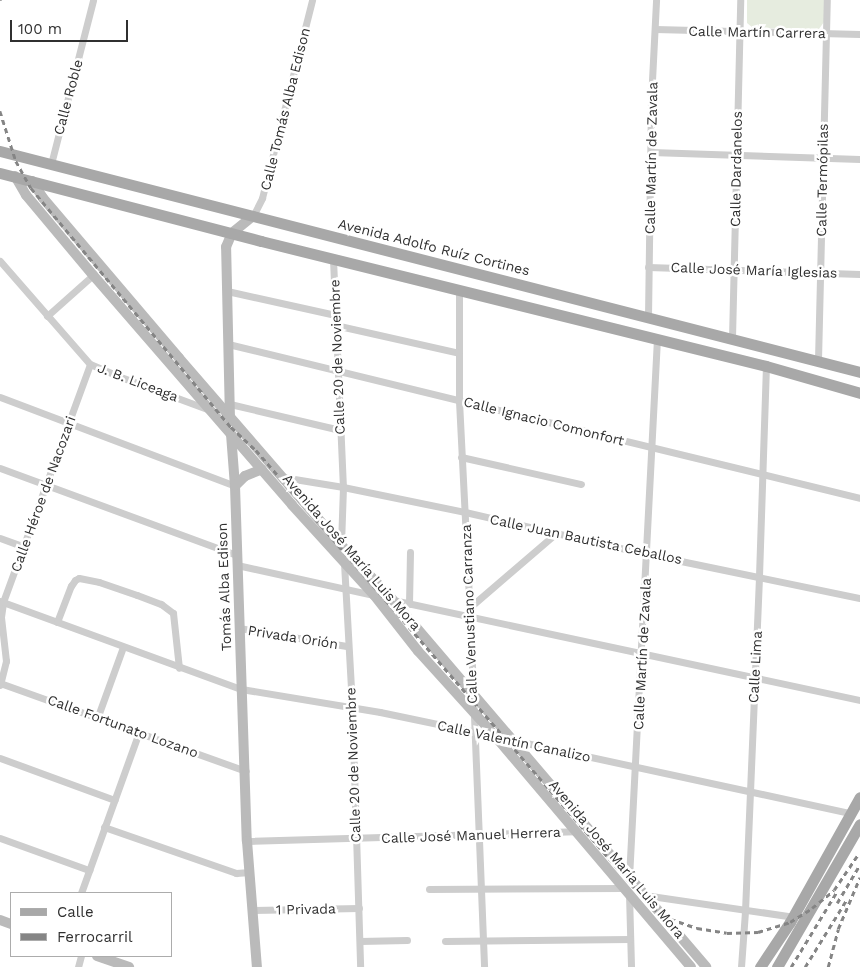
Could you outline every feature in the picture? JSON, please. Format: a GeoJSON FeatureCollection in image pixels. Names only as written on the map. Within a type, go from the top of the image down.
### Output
{"type":"FeatureCollection","features":[{"type":"Feature","properties":{"kind":"main road","name":"Avenida Adolfo Ruíz Cortines"},"geometry":{"type":"LineString","coordinates":[[0,151],[860,371]]}},
{"type":"Feature","properties":{"kind":"main road"},"geometry":{"type":"LineString","coordinates":[[0,173],[333,259],[766,366],[860,393]]}},
{"type":"Feature","properties":{"kind":"main road"},"geometry":{"type":"LineString","coordinates":[[760,967],[792,917],[860,796]]}},
{"type":"Feature","properties":{"kind":"main road"},"geometry":{"type":"LineString","coordinates":[[777,967],[860,824]]}},
{"type":"Feature","properties":{"kind":"street","name":"Calle Roble"},"geometry":{"type":"LineString","coordinates":[[50,164],[93,0]]}},
{"type":"Feature","properties":{"kind":"street","name":"Calle Tomás Alba Edison"},"geometry":{"type":"LineString","coordinates":[[253,216],[262,198],[312,0]]}},
{"type":"Feature","properties":{"kind":"street","name":"Calle Martín de Zavala"},"geometry":{"type":"LineString","coordinates":[[648,317],[656,0]]}},
{"type":"Feature","properties":{"kind":"street","name":"Calle Dardanelos"},"geometry":{"type":"LineString","coordinates":[[732,338],[740,0]]}},
{"type":"Feature","properties":{"kind":"street","name":"Calle Termópilas"},"geometry":{"type":"LineString","coordinates":[[818,360],[827,0]]}},
{"type":"Feature","properties":{"kind":"street","name":"Calle Martín Carrera"},"geometry":{"type":"LineString","coordinates":[[655,29],[860,34]]}},
{"type":"Feature","properties":{"kind":"street"},"geometry":{"type":"LineString","coordinates":[[652,152],[860,159]]}},
{"type":"Feature","properties":{"kind":"street","name":"Avenida José María Luis Mora"},"geometry":{"type":"LineString","coordinates":[[15,176],[26,195],[93,275],[208,409],[374,595],[418,651],[495,736],[575,831],[627,887],[644,895],[706,967]]}},
{"type":"Feature","properties":{"kind":"street","name":"Avenida José María Luis Mora"},"geometry":{"type":"LineString","coordinates":[[32,181],[43,198],[230,418],[341,545],[392,600],[512,740],[690,967]]}},
{"type":"Feature","properties":{"kind":"street"},"geometry":{"type":"LineString","coordinates":[[232,233],[253,216]]}},
{"type":"Feature","properties":{"kind":"street","name":"Tomás Alba Edison"},"geometry":{"type":"LineString","coordinates":[[232,233],[226,247],[230,418],[235,486],[247,841],[257,967]]}},
{"type":"Feature","properties":{"kind":"street","name":"Calle 20 de Noviembre"},"geometry":{"type":"LineString","coordinates":[[333,259],[343,487],[341,545]]}},
{"type":"Feature","properties":{"kind":"street","name":"J. B. Liceaga"},"geometry":{"type":"LineString","coordinates":[[0,261],[46,316],[90,364],[230,418]]}},
{"type":"Feature","properties":{"kind":"street","name":"Calle José María Iglesias"},"geometry":{"type":"LineString","coordinates":[[648,267],[860,274]]}},
{"type":"Feature","properties":{"kind":"street"},"geometry":{"type":"LineString","coordinates":[[46,316],[93,275]]}},
{"type":"Feature","properties":{"kind":"street"},"geometry":{"type":"LineString","coordinates":[[227,290],[335,315]]}},
{"type":"Feature","properties":{"kind":"street","name":"Calle Venustiano Carranza"},"geometry":{"type":"LineString","coordinates":[[459,290],[459,401],[470,612],[479,887],[484,967]]}},
{"type":"Feature","properties":{"kind":"street"},"geometry":{"type":"LineString","coordinates":[[335,325],[459,353]]}},
{"type":"Feature","properties":{"kind":"street","name":"Calle Martín de Zavala"},"geometry":{"type":"LineString","coordinates":[[631,967],[627,887],[636,768],[657,339]]}},
{"type":"Feature","properties":{"kind":"street","name":"Calle Ignacio Comonfort"},"geometry":{"type":"LineString","coordinates":[[228,344],[860,498]]}},
{"type":"Feature","properties":{"kind":"street","name":"Calle Héroe de Nacozari"},"geometry":{"type":"LineString","coordinates":[[0,684],[6,661],[1,617],[2,602],[90,364]]}},
{"type":"Feature","properties":{"kind":"street","name":"Calle Lima"},"geometry":{"type":"LineString","coordinates":[[741,967],[760,576],[766,366]]}},
{"type":"Feature","properties":{"kind":"street"},"geometry":{"type":"LineString","coordinates":[[0,398],[235,486],[245,476],[262,469]]}},
{"type":"Feature","properties":{"kind":"street"},"geometry":{"type":"LineString","coordinates":[[230,404],[340,430]]}},
{"type":"Feature","properties":{"kind":"street"},"geometry":{"type":"LineString","coordinates":[[462,457],[581,484]]}},
{"type":"Feature","properties":{"kind":"street"},"geometry":{"type":"LineString","coordinates":[[0,468],[47,483],[237,560],[374,595]]}},
{"type":"Feature","properties":{"kind":"street","name":"Calle Juan Bautista Ceballos"},"geometry":{"type":"LineString","coordinates":[[281,477],[343,487],[465,512],[555,534],[860,598]]}},
{"type":"Feature","properties":{"kind":"street"},"geometry":{"type":"LineString","coordinates":[[470,612],[555,534]]}},
{"type":"Feature","properties":{"kind":"street"},"geometry":{"type":"LineString","coordinates":[[0,538],[22,546]]}},
{"type":"Feature","properties":{"kind":"street"},"geometry":{"type":"LineString","coordinates":[[409,604],[410,552]]}},
{"type":"Feature","properties":{"kind":"street","name":"Calle 20 de Noviembre"},"geometry":{"type":"LineString","coordinates":[[344,563],[347,646],[352,706],[360,967]]}},
{"type":"Feature","properties":{"kind":"street"},"geometry":{"type":"LineString","coordinates":[[57,622],[71,586],[79,578],[99,582],[143,597],[168,608],[173,613],[179,668]]}},
{"type":"Feature","properties":{"kind":"street"},"geometry":{"type":"LineString","coordinates":[[392,600],[470,612],[641,654],[860,700]]}},
{"type":"Feature","properties":{"kind":"street","name":"Calle Valentín Canalizo"},"geometry":{"type":"LineString","coordinates":[[2,602],[241,689],[352,706],[851,813]]}},
{"type":"Feature","properties":{"kind":"street","name":"Privada Orión"},"geometry":{"type":"LineString","coordinates":[[239,628],[347,646]]}},
{"type":"Feature","properties":{"kind":"street"},"geometry":{"type":"LineString","coordinates":[[98,716],[123,647]]}},
{"type":"Feature","properties":{"kind":"street","name":"Calle Fortunato Lozano"},"geometry":{"type":"LineString","coordinates":[[0,684],[98,716],[246,771]]}},
{"type":"Feature","properties":{"kind":"street"},"geometry":{"type":"LineString","coordinates":[[81,892],[139,732]]}},
{"type":"Feature","properties":{"kind":"street"},"geometry":{"type":"LineString","coordinates":[[0,758],[115,800]]}},
{"type":"Feature","properties":{"kind":"street"},"geometry":{"type":"LineString","coordinates":[[104,827],[236,872],[250,872]]}},
{"type":"Feature","properties":{"kind":"street","name":"Calle José Manuel Herrera"},"geometry":{"type":"LineString","coordinates":[[247,841],[575,831]]}},
{"type":"Feature","properties":{"kind":"street"},"geometry":{"type":"LineString","coordinates":[[0,838],[89,870]]}},
{"type":"Feature","properties":{"kind":"street"},"geometry":{"type":"LineString","coordinates":[[428,889],[627,887]]}},
{"type":"Feature","properties":{"kind":"street"},"geometry":{"type":"LineString","coordinates":[[644,895],[792,917],[808,914]]}},
{"type":"Feature","properties":{"kind":"street","name":"1 Privada"},"geometry":{"type":"LineString","coordinates":[[252,910],[359,908]]}},
{"type":"Feature","properties":{"kind":"street"},"geometry":{"type":"LineString","coordinates":[[445,941],[630,939]]}},
{"type":"Feature","properties":{"kind":"street"},"geometry":{"type":"LineString","coordinates":[[360,941],[407,940]]}},
{"type":"Feature","properties":{"kind":"street"},"geometry":{"type":"LineString","coordinates":[[100,957],[129,967]]}},
{"type":"Feature","properties":{"kind":"shaded area"},"geometry":{"type":"Polygon","coordinates":[[[747,0],[824,0],[824,22],[819,29],[753,28],[747,23],[747,0]]]}},
{"type":"Feature","properties":{"kind":"railway"},"geometry":{"type":"LineString","coordinates":[[0,111],[16,161],[31,188],[231,427],[256,450],[646,901],[662,916],[697,928],[727,933],[758,932],[790,922],[812,908],[834,890],[857,856]]}},
{"type":"Feature","properties":{"kind":"railway"},"geometry":{"type":"LineString","coordinates":[[837,903],[859,866]]}},
{"type":"Feature","properties":{"kind":"railway"},"geometry":{"type":"LineString","coordinates":[[828,967],[838,929],[860,877]]}},
{"type":"Feature","properties":{"kind":"railway"},"geometry":{"type":"LineString","coordinates":[[791,967],[836,893]]}},
{"type":"Feature","properties":{"kind":"railway"},"geometry":{"type":"LineString","coordinates":[[805,967],[847,899]]}}]}
